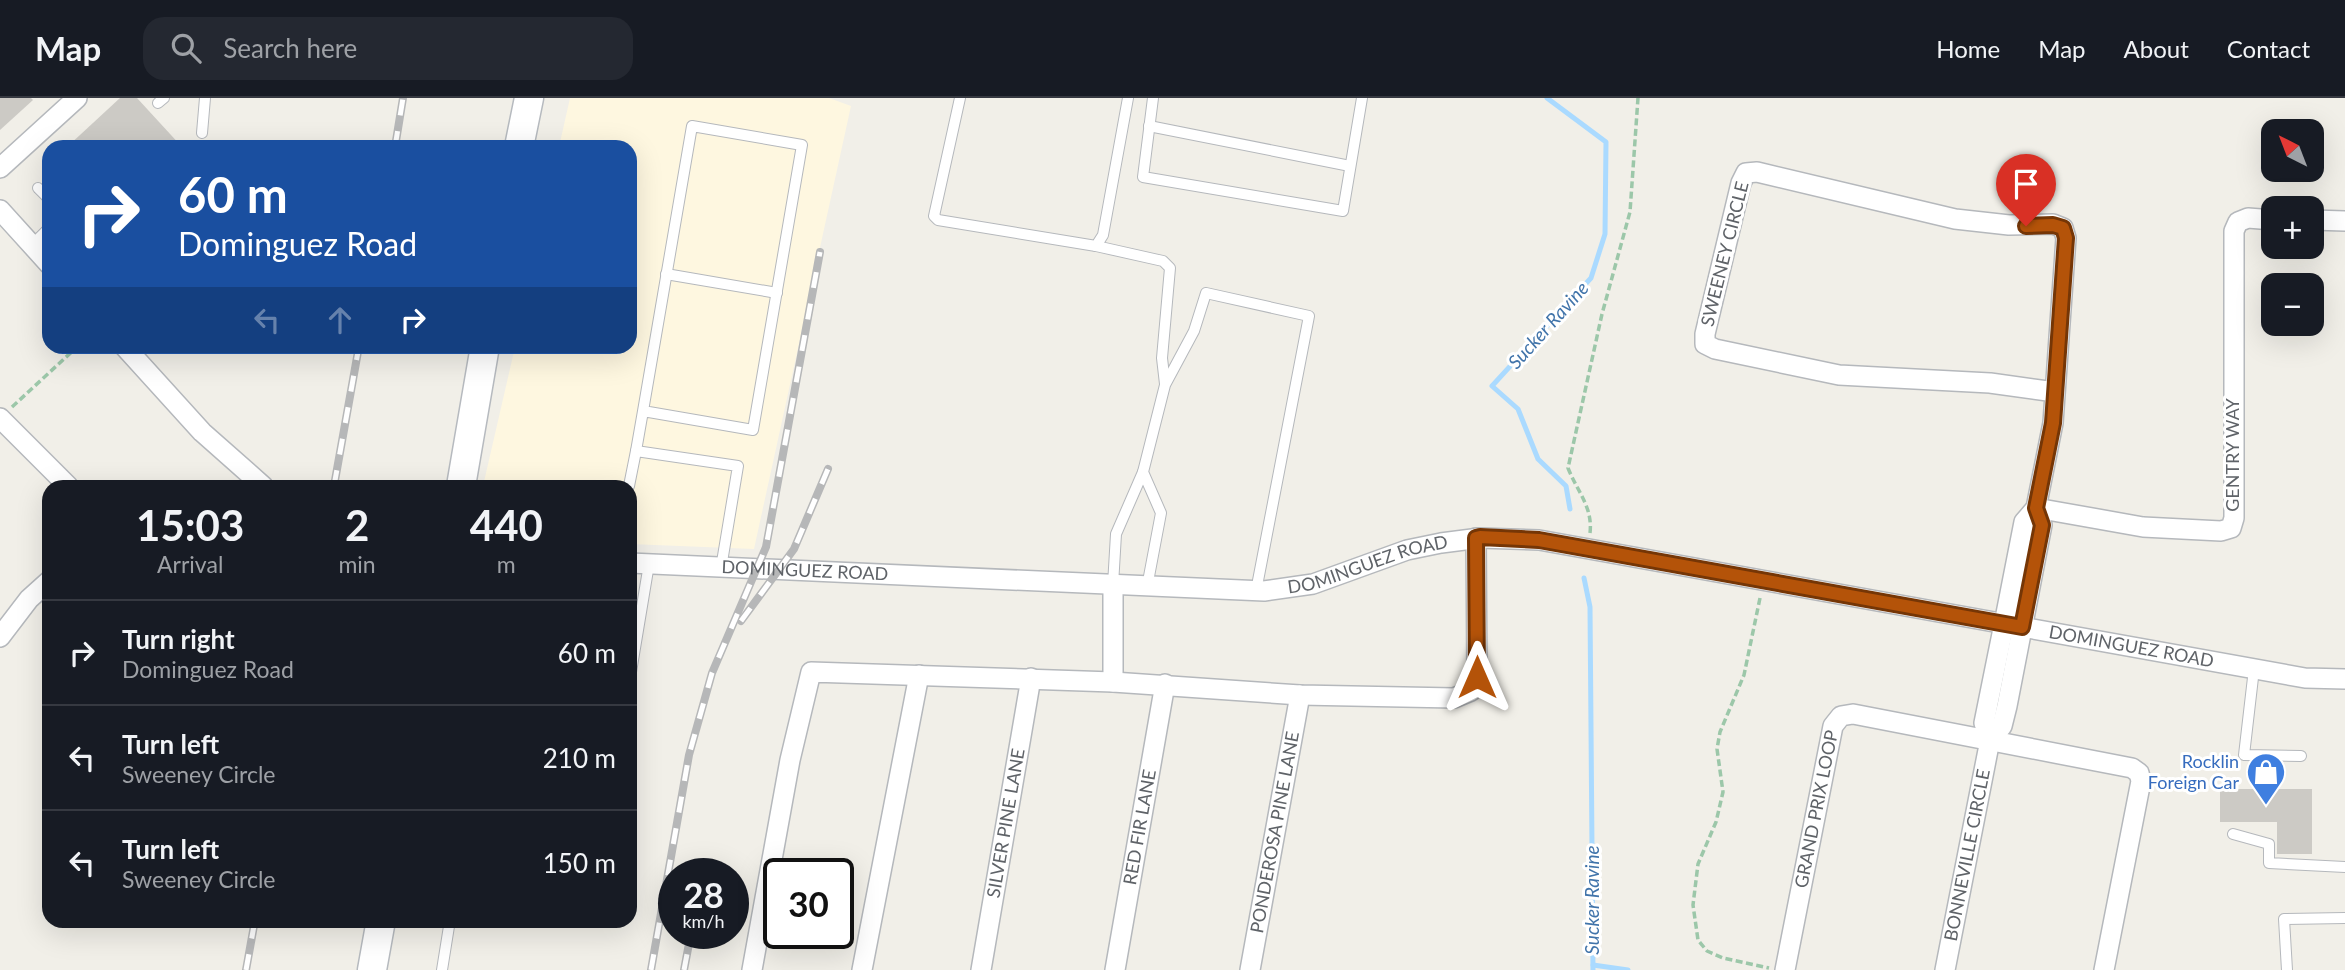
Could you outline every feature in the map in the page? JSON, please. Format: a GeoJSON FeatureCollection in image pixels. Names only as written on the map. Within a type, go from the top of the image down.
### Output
{"type":"FeatureCollection","features":[{"type":"Feature","properties":{"kind":"main road"},"geometry":{"type":"LineString","coordinates":[[520,140],[528,98]]}},
{"type":"Feature","properties":{"kind":"main road"},"geometry":{"type":"LineString","coordinates":[[462,480],[484,354]]}},
{"type":"Feature","properties":{"kind":"main road"},"geometry":{"type":"LineString","coordinates":[[372,970],[380,928]]}},
{"type":"Feature","properties":{"kind":"street"},"geometry":{"type":"LineString","coordinates":[[0,168],[77,98]]}},
{"type":"Feature","properties":{"kind":"street","name":"SWEENEY CIRCLE"},"geometry":{"type":"LineString","coordinates":[[2013,625],[2024,522],[2036,508],[2053,423],[2066,238],[2063,228],[2053,225],[2009,225],[1955,219],[1756,172],[1746,173],[1741,183],[1705,334],[1705,344],[1715,349],[1839,375],[1990,383],[2055,392]]}},
{"type":"Feature","properties":{"kind":"street"},"geometry":{"type":"LineString","coordinates":[[0,210],[42,256]]}},
{"type":"Feature","properties":{"kind":"street","name":"GENTRY WAY"},"geometry":{"type":"LineString","coordinates":[[2036,508],[2143,527],[2221,531],[2231,528],[2234,518],[2234,231],[2238,222],[2248,218],[2261,219]]}},
{"type":"Feature","properties":{"kind":"street"},"geometry":{"type":"LineString","coordinates":[[2324,220],[2345,221]]}},
{"type":"Feature","properties":{"kind":"street"},"geometry":{"type":"LineString","coordinates":[[131,354],[217,447],[256,480]]}},
{"type":"Feature","properties":{"kind":"street"},"geometry":{"type":"LineString","coordinates":[[0,418],[62,480]]}},
{"type":"Feature","properties":{"kind":"street"},"geometry":{"type":"LineString","coordinates":[[752,970],[790,760],[811,672],[1165,684],[1300,695],[1454,698],[1471,691],[1477,677],[1476,538]]}},
{"type":"Feature","properties":{"kind":"street","name":"DOMINGUEZ ROAD"},"geometry":{"type":"LineString","coordinates":[[639,563],[1256,591],[1313,584],[1407,550],[1476,538],[1539,540],[2305,678],[2345,679]]}},
{"type":"Feature","properties":{"kind":"street"},"geometry":{"type":"LineString","coordinates":[[1113,585],[1113,682]]}},
{"type":"Feature","properties":{"kind":"street"},"geometry":{"type":"LineString","coordinates":[[0,637],[29,599],[42,587]]}},
{"type":"Feature","properties":{"kind":"street","name":"BONNEVILLE CIRCLE"},"geometry":{"type":"LineString","coordinates":[[1945,970],[1990,740],[1984,723],[2013,625]]}},
{"type":"Feature","properties":{"kind":"street"},"geometry":{"type":"LineString","coordinates":[[862,970],[919,675]]}},
{"type":"Feature","properties":{"kind":"street","name":"SILVER PINE LANE"},"geometry":{"type":"LineString","coordinates":[[981,970],[1031,678]]}},
{"type":"Feature","properties":{"kind":"street","name":"RED FIR LANE"},"geometry":{"type":"LineString","coordinates":[[1115,970],[1165,684]]}},
{"type":"Feature","properties":{"kind":"street","name":"PONDEROSA PINE LANE"},"geometry":{"type":"LineString","coordinates":[[1250,970],[1300,695]]}},
{"type":"Feature","properties":{"kind":"street","name":"GRAND PRIX LOOP"},"geometry":{"type":"LineString","coordinates":[[1785,970],[1833,726],[1841,716],[1853,714],[1990,740]]}},
{"type":"Feature","properties":{"kind":"street"},"geometry":{"type":"LineString","coordinates":[[1990,740],[2132,768],[2139,774],[2141,781],[2104,970]]}},
{"type":"Feature","properties":{"kind":"lane"},"geometry":{"type":"LineString","coordinates":[[202,133],[205,98]]}},
{"type":"Feature","properties":{"kind":"lane"},"geometry":{"type":"LineString","coordinates":[[960,98],[934,216],[938,220],[1096,246],[1163,261],[1170,268],[1162,358],[1165,385]]}},
{"type":"Feature","properties":{"kind":"lane"},"geometry":{"type":"LineString","coordinates":[[1096,246],[1103,234],[1128,98]]}},
{"type":"Feature","properties":{"kind":"lane"},"geometry":{"type":"LineString","coordinates":[[1153,98],[1143,177],[1343,211],[1362,98]]}},
{"type":"Feature","properties":{"kind":"lane"},"geometry":{"type":"LineString","coordinates":[[630,480],[692,126],[802,145],[753,430],[643,411]]}},
{"type":"Feature","properties":{"kind":"lane"},"geometry":{"type":"LineString","coordinates":[[1149,126],[1350,166]]}},
{"type":"Feature","properties":{"kind":"lane"},"geometry":{"type":"LineString","coordinates":[[38,188],[42,192]]}},
{"type":"Feature","properties":{"kind":"lane"},"geometry":{"type":"LineString","coordinates":[[33,245],[42,235]]}},
{"type":"Feature","properties":{"kind":"lane"},"geometry":{"type":"LineString","coordinates":[[666,274],[777,293]]}},
{"type":"Feature","properties":{"kind":"lane"},"geometry":{"type":"LineString","coordinates":[[1113,585],[1116,534],[1143,472],[1165,385],[1194,331],[1206,293],[1309,316],[1256,591]]}},
{"type":"Feature","properties":{"kind":"lane"},"geometry":{"type":"LineString","coordinates":[[636,451],[738,466],[721,568]]}},
{"type":"Feature","properties":{"kind":"lane"},"geometry":{"type":"LineString","coordinates":[[1143,472],[1161,513],[1147,588]]}},
{"type":"Feature","properties":{"kind":"lane"},"geometry":{"type":"LineString","coordinates":[[637,589],[639,563]]}},
{"type":"Feature","properties":{"kind":"lane"},"geometry":{"type":"LineString","coordinates":[[2254,669],[2244,755],[2301,756]]}},
{"type":"Feature","properties":{"kind":"lane"},"geometry":{"type":"LineString","coordinates":[[2233,834],[2269,844],[2269,863],[2345,867]]}},
{"type":"Feature","properties":{"kind":"lane"},"geometry":{"type":"LineString","coordinates":[[2287,970],[2284,919],[2345,918]]}},
{"type":"Feature","properties":{"kind":"lane"},"geometry":{"type":"LineString","coordinates":[[442,970],[449,928]]}},
{"type":"Feature","properties":{"kind":"path"},"geometry":{"type":"LineString","coordinates":[[1588,549],[1591,523],[1587,503],[1575,486],[1568,468],[1602,314],[1630,212],[1638,98]]}},
{"type":"Feature","properties":{"kind":"path"},"geometry":{"type":"LineString","coordinates":[[0,418],[69,354]]}},
{"type":"Feature","properties":{"kind":"path"},"geometry":{"type":"LineString","coordinates":[[1763,580],[1744,675],[1720,732],[1717,749],[1723,792],[1716,822],[1698,864],[1693,905],[1698,940],[1707,951],[1723,958],[1773,970]]}},
{"type":"Feature","properties":{"kind":"shaded area"},"geometry":{"type":"Polygon","coordinates":[[[570,98],[829,98],[851,106],[754,549],[637,544],[637,480],[484,480],[513,354],[637,354],[637,140],[561,140],[570,98]]]}},
{"type":"Feature","properties":{"kind":"building"},"geometry":{"type":"Polygon","coordinates":[[[0,98],[31,98],[33,100],[0,130],[0,98]]]}},
{"type":"Feature","properties":{"kind":"building"},"geometry":{"type":"Polygon","coordinates":[[[120,98],[137,98],[176,140],[75,140],[120,98]]]}},
{"type":"Feature","properties":{"kind":"building","name":"Rocklin Foreign Car"},"geometry":{"type":"Polygon","coordinates":[[[2220,789],[2312,789],[2312,854],[2277,854],[2277,822],[2220,822],[2220,789]]]}},
{"type":"Feature","properties":{"kind":"waterway","name":"Sucker Ravine"},"geometry":{"type":"LineString","coordinates":[[1547,98],[1606,142],[1605,234],[1591,278],[1492,386],[1518,409],[1538,459],[1566,486],[1570,509]]}},
{"type":"Feature","properties":{"kind":"waterway","name":"Sucker Ravine"},"geometry":{"type":"LineString","coordinates":[[1584,578],[1590,607],[1593,970]]}},
{"type":"Feature","properties":{"kind":"waterway"},"geometry":{"type":"LineString","coordinates":[[1593,965],[1628,970]]}},
{"type":"Feature","properties":{"kind":"railway"},"geometry":{"type":"LineString","coordinates":[[396,140],[403,98]]}},
{"type":"Feature","properties":{"kind":"railway"},"geometry":{"type":"LineString","coordinates":[[651,970],[689,755],[712,673],[766,547],[820,252]]}},
{"type":"Feature","properties":{"kind":"railway"},"geometry":{"type":"LineString","coordinates":[[335,480],[358,354]]}},
{"type":"Feature","properties":{"kind":"railway"},"geometry":{"type":"LineString","coordinates":[[741,621],[794,549],[828,469]]}},
{"type":"Feature","properties":{"kind":"railway"},"geometry":{"type":"LineString","coordinates":[[246,970],[254,928]]}},
{"type":"Feature","properties":{"kind":"railway"},"geometry":{"type":"LineString","coordinates":[[684,970],[688,949]]}},
{"type":"Feature","properties":{"kind":"place","name":"Rocklin Foreign Car"},"geometry":{"type":"Point","coordinates":[2266,806]}},
{"type":"Feature","properties":{"kind":"route"},"geometry":{"type":"LineString","coordinates":[[1477,677],[1476,538],[1480,537],[1539,540],[2022,627],[2042,525],[2036,508],[2053,423],[2060,354],[2066,238],[2063,228],[2053,225],[2026,226]]}}]}
